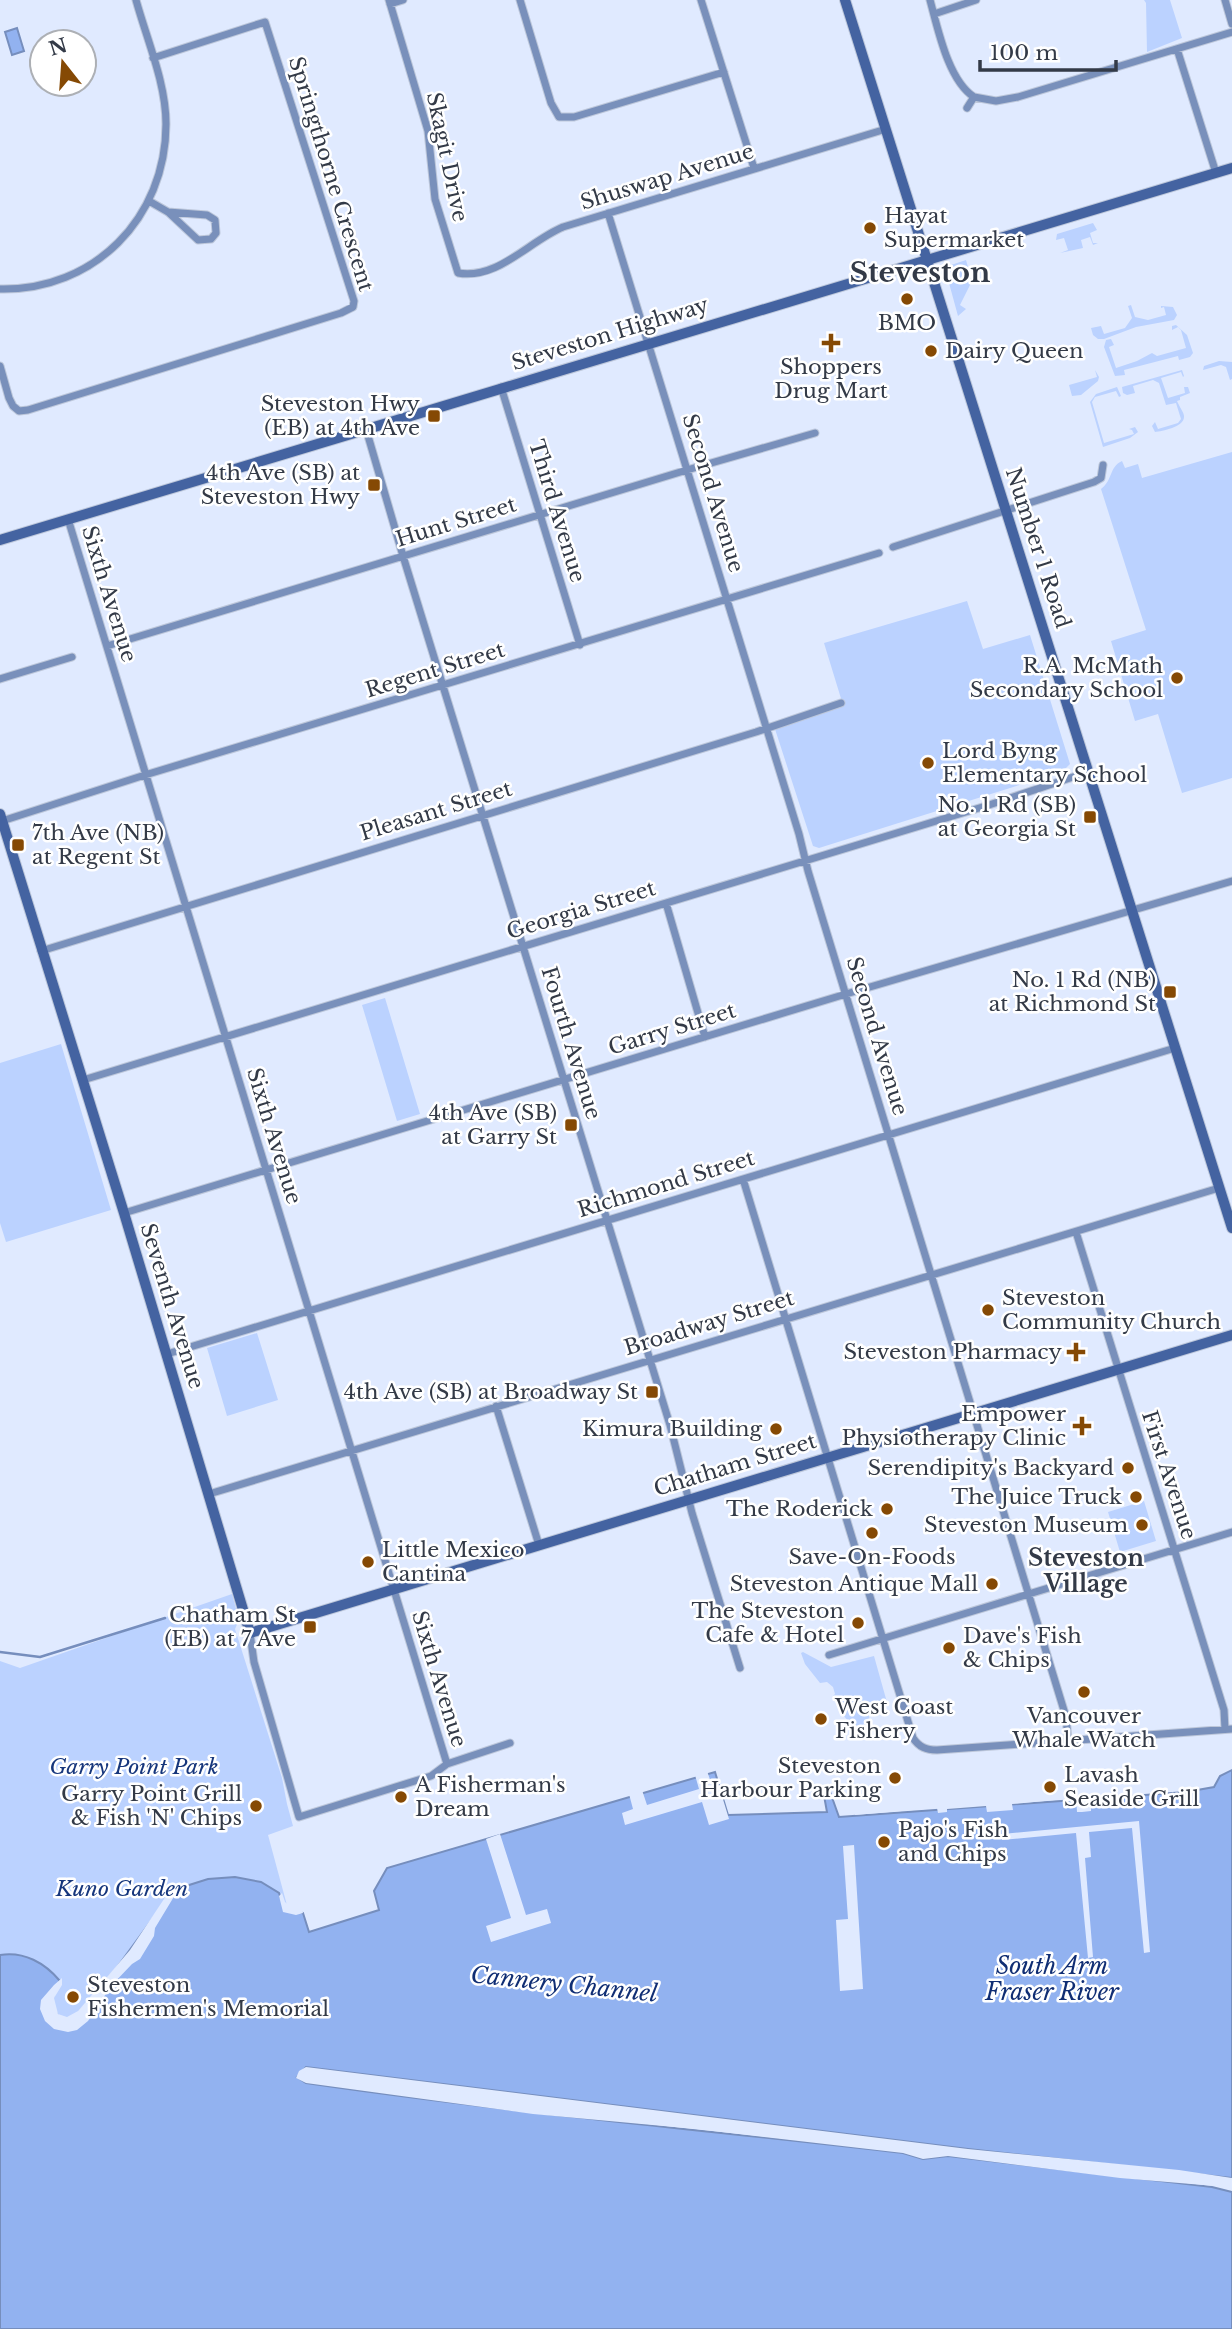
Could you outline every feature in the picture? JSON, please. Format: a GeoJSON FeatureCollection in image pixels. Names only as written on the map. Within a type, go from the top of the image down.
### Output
{"type":"FeatureCollection","features":[{"type":"Feature","properties":{"kind":"street"},"geometry":{"type":"LineString","coordinates":[[0,289],[44,284],[89,266],[122,239],[140,218],[149,201],[160,172],[166,122],[163,94],[135,0]]}},
{"type":"Feature","properties":{"kind":"street"},"geometry":{"type":"LineString","coordinates":[[389,2],[403,0]]}},
{"type":"Feature","properties":{"kind":"street"},"geometry":{"type":"LineString","coordinates":[[520,0],[551,103],[559,117],[574,117],[724,72]]}},
{"type":"Feature","properties":{"kind":"street"},"geometry":{"type":"LineString","coordinates":[[701,0],[754,168]]}},
{"type":"Feature","properties":{"kind":"street","name":"Number 1 Road"},"geometry":{"type":"LineString","coordinates":[[845,0],[1232,1228]]}},
{"type":"Feature","properties":{"kind":"street"},"geometry":{"type":"LineString","coordinates":[[930,0],[951,67],[965,90],[974,97],[990,100],[1007,99],[1232,32]]}},
{"type":"Feature","properties":{"kind":"street"},"geometry":{"type":"LineString","coordinates":[[934,14],[976,0]]}},
{"type":"Feature","properties":{"kind":"street"},"geometry":{"type":"LineString","coordinates":[[1224,0],[1232,24]]}},
{"type":"Feature","properties":{"kind":"street","name":"Skagit Drive"},"geometry":{"type":"LineString","coordinates":[[389,2],[428,131],[436,205],[458,273],[465,274]]}},
{"type":"Feature","properties":{"kind":"street","name":"Springthorne Crescent"},"geometry":{"type":"LineString","coordinates":[[0,366],[13,406],[19,411],[28,410],[292,329],[353,307],[354,301],[265,22],[153,58]]}},
{"type":"Feature","properties":{"kind":"street"},"geometry":{"type":"LineString","coordinates":[[1177,49],[1216,173]]}},
{"type":"Feature","properties":{"kind":"street"},"geometry":{"type":"LineString","coordinates":[[967,108],[974,97]]}},
{"type":"Feature","properties":{"kind":"street","name":"Shuswap Avenue"},"geometry":{"type":"LineString","coordinates":[[465,274],[473,274],[510,260],[553,231],[886,129]]}},
{"type":"Feature","properties":{"kind":"street","name":"Steveston Highway"},"geometry":{"type":"LineString","coordinates":[[0,540],[1232,168]]}},
{"type":"Feature","properties":{"kind":"street"},"geometry":{"type":"LineString","coordinates":[[149,201],[168,212],[198,240],[211,239],[216,233],[216,224],[208,215],[168,212]]}},
{"type":"Feature","properties":{"kind":"street","name":"Second Avenue"},"geometry":{"type":"LineString","coordinates":[[608,213],[1066,1717],[1068,1740]]}},
{"type":"Feature","properties":{"kind":"street","name":"Third Avenue"},"geometry":{"type":"LineString","coordinates":[[501,387],[580,645]]}},
{"type":"Feature","properties":{"kind":"street","name":"Fourth Avenue"},"geometry":{"type":"LineString","coordinates":[[366,429],[672,1432],[688,1500],[740,1668]]}},
{"type":"Feature","properties":{"kind":"street","name":"Hunt Street"},"geometry":{"type":"LineString","coordinates":[[107,646],[815,433]]}},
{"type":"Feature","properties":{"kind":"street"},"geometry":{"type":"LineString","coordinates":[[893,547],[1094,482],[1101,478],[1103,465]]}},
{"type":"Feature","properties":{"kind":"street","name":"Sixth Avenue"},"geometry":{"type":"LineString","coordinates":[[68,519],[447,1764]]}},
{"type":"Feature","properties":{"kind":"street","name":"Regent Street"},"geometry":{"type":"LineString","coordinates":[[1,818],[879,553]]}},
{"type":"Feature","properties":{"kind":"street"},"geometry":{"type":"LineString","coordinates":[[0,679],[72,657]]}},
{"type":"Feature","properties":{"kind":"street","name":"Pleasant Street"},"geometry":{"type":"LineString","coordinates":[[41,951],[841,703]]}},
{"type":"Feature","properties":{"kind":"street","name":"Georgia Street"},"geometry":{"type":"LineString","coordinates":[[83,1080],[989,805],[1088,772]]}},
{"type":"Feature","properties":{"kind":"street","name":"Seventh Avenue"},"geometry":{"type":"LineString","coordinates":[[1,818],[209,1494],[250,1633],[254,1662],[298,1815],[431,1776],[447,1764]]}},
{"type":"Feature","properties":{"kind":"street","name":"Garry Street"},"geometry":{"type":"LineString","coordinates":[[124,1213],[846,994],[1232,881]]}},
{"type":"Feature","properties":{"kind":"street"},"geometry":{"type":"LineString","coordinates":[[666,903],[705,1037]]}},
{"type":"Feature","properties":{"kind":"street","name":"Richmond Street"},"geometry":{"type":"LineString","coordinates":[[167,1354],[1175,1048]]}},
{"type":"Feature","properties":{"kind":"street"},"geometry":{"type":"LineString","coordinates":[[743,1180],[917,1744],[930,1750],[1229,1729]]}},
{"type":"Feature","properties":{"kind":"street","name":"Broadway Street"},"geometry":{"type":"LineString","coordinates":[[209,1494],[1219,1188]]}},
{"type":"Feature","properties":{"kind":"street","name":"First Avenue"},"geometry":{"type":"LineString","coordinates":[[1076,1231],[1229,1729]]}},
{"type":"Feature","properties":{"kind":"street","name":"Chatham Street"},"geometry":{"type":"LineString","coordinates":[[250,1633],[1232,1335]]}},
{"type":"Feature","properties":{"kind":"street"},"geometry":{"type":"LineString","coordinates":[[496,1406],[539,1545]]}},
{"type":"Feature","properties":{"kind":"street"},"geometry":{"type":"LineString","coordinates":[[829,1655],[1232,1532]]}},
{"type":"Feature","properties":{"kind":"street"},"geometry":{"type":"LineString","coordinates":[[447,1764],[510,1743]]}},
{"type":"Feature","properties":{"kind":"green space"},"geometry":{"type":"Polygon","coordinates":[[[1144,0],[1170,0],[1182,38],[1147,52],[1144,0]]]}},
{"type":"Feature","properties":{"kind":"green space"},"geometry":{"type":"Polygon","coordinates":[[[1093,223],[1097,230],[1090,233],[1093,243],[1098,243],[1093,245],[1090,237],[1081,240],[1083,248],[1060,253],[1068,250],[1064,238],[1056,240],[1057,234],[1093,223]]]}},
{"type":"Feature","properties":{"kind":"green space"},"geometry":{"type":"Polygon","coordinates":[[[966,260],[972,281],[960,305],[966,309],[958,316],[946,272],[951,265],[966,260]]]}},
{"type":"Feature","properties":{"kind":"green space"},"geometry":{"type":"Polygon","coordinates":[[[1131,305],[1135,317],[1148,320],[1166,315],[1164,307],[1161,306],[1173,307],[1177,315],[1174,320],[1136,327],[1104,339],[1093,335],[1091,328],[1101,326],[1104,334],[1125,328],[1132,318],[1128,306],[1131,305]]]}},
{"type":"Feature","properties":{"kind":"green space"},"geometry":{"type":"Polygon","coordinates":[[[1176,325],[1187,335],[1193,353],[1190,357],[1179,360],[1178,356],[1124,370],[1125,375],[1115,376],[1104,347],[1106,340],[1111,339],[1114,345],[1109,347],[1116,368],[1152,353],[1157,356],[1186,348],[1181,330],[1178,327],[1172,330],[1172,326],[1176,325]]]}},
{"type":"Feature","properties":{"kind":"green space"},"geometry":{"type":"Polygon","coordinates":[[[1219,361],[1232,362],[1232,379],[1230,380],[1226,367],[1221,365],[1203,370],[1204,366],[1219,361]]]}},
{"type":"Feature","properties":{"kind":"green space"},"geometry":{"type":"Polygon","coordinates":[[[1095,370],[1099,377],[1098,381],[1081,395],[1072,396],[1069,385],[1097,377],[1095,370]]]}},
{"type":"Feature","properties":{"kind":"green space"},"geometry":{"type":"Polygon","coordinates":[[[1182,370],[1183,377],[1181,372],[1161,378],[1168,398],[1185,393],[1184,387],[1188,387],[1190,393],[1177,401],[1184,415],[1183,420],[1172,428],[1155,432],[1152,426],[1155,422],[1158,429],[1178,423],[1181,419],[1176,403],[1166,405],[1159,383],[1153,380],[1133,386],[1135,393],[1127,395],[1123,393],[1122,387],[1182,370]]]}},
{"type":"Feature","properties":{"kind":"green space"},"geometry":{"type":"Polygon","coordinates":[[[1117,387],[1121,396],[1119,397],[1116,391],[1095,397],[1092,402],[1104,443],[1134,434],[1129,429],[1135,427],[1138,432],[1130,438],[1103,447],[1090,402],[1096,394],[1117,387]]]}},
{"type":"Feature","properties":{"kind":"green space"},"geometry":{"type":"Polygon","coordinates":[[[1232,452],[1232,778],[1182,793],[1158,714],[1135,721],[1111,641],[1146,630],[1101,489],[1122,461],[1125,468],[1138,464],[1142,478],[1232,452]]]}},
{"type":"Feature","properties":{"kind":"green space"},"geometry":{"type":"Polygon","coordinates":[[[967,601],[983,649],[1030,635],[1070,764],[1032,781],[819,848],[813,846],[774,726],[843,705],[824,643],[967,601]]]}},
{"type":"Feature","properties":{"kind":"green space"},"geometry":{"type":"Polygon","coordinates":[[[385,998],[420,1114],[397,1121],[362,1005],[385,998]]]}},
{"type":"Feature","properties":{"kind":"green space"},"geometry":{"type":"Polygon","coordinates":[[[61,1044],[111,1210],[6,1242],[0,1223],[0,1063],[61,1044]]]}},
{"type":"Feature","properties":{"kind":"green space"},"geometry":{"type":"Polygon","coordinates":[[[257,1333],[278,1400],[227,1416],[207,1348],[257,1333]]]}},
{"type":"Feature","properties":{"kind":"green space"},"geometry":{"type":"Polygon","coordinates":[[[1144,1501],[1156,1541],[1120,1552],[1108,1512],[1144,1501]]]}},
{"type":"Feature","properties":{"kind":"green space","name":"Garry Point Park"},"geometry":{"type":"Polygon","coordinates":[[[232,1594],[239,1620],[235,1629],[282,1778],[293,1826],[268,1835],[288,1909],[282,1904],[279,1893],[261,1882],[235,1877],[208,1879],[186,1886],[170,1895],[133,1952],[80,2014],[60,2020],[7,1954],[0,1955],[0,1661],[20,1668],[232,1594]]]}},
{"type":"Feature","properties":{"kind":"green space"},"geometry":{"type":"Polygon","coordinates":[[[801,1653],[831,1667],[874,1656],[888,1706],[868,1713],[870,1720],[867,1729],[852,1723],[845,1717],[833,1696],[833,1687],[827,1682],[820,1683],[805,1664],[801,1653]]]}},
{"type":"Feature","properties":{"kind":"water"},"geometry":{"type":"Polygon","coordinates":[[[17,28],[24,51],[12,55],[5,32],[17,28]]]}},
{"type":"Feature","properties":{"kind":"water","name":"South Arm Fraser River"},"geometry":{"type":"Polygon","coordinates":[[[1232,1770],[1232,2178],[968,2149],[306,2067],[297,2077],[306,2083],[455,2103],[903,2153],[923,2159],[948,2156],[1212,2187],[1232,2192],[1232,2329],[0,2329],[0,1955],[26,1957],[48,1969],[60,1981],[50,2004],[61,2020],[74,2018],[115,1970],[170,1895],[186,1886],[208,1879],[235,1877],[261,1882],[279,1893],[287,1907],[303,1913],[309,1932],[379,1910],[374,1891],[387,1868],[715,1772],[728,1815],[827,1812],[823,1790],[829,1789],[839,1817],[1186,1792],[1214,1787],[1220,1776],[1232,1770]]]}},
{"type":"Feature","properties":{"kind":"pier"},"geometry":{"type":"Polygon","coordinates":[[[707,1771],[712,1785],[718,1783],[729,1819],[709,1825],[702,1802],[625,1825],[622,1813],[633,1809],[629,1794],[642,1790],[647,1805],[699,1789],[695,1775],[707,1771]]]}},
{"type":"Feature","properties":{"kind":"pier"},"geometry":{"type":"Polygon","coordinates":[[[1153,1791],[1099,1796],[1099,1803],[1091,1803],[1091,1811],[1082,1812],[1077,1812],[1076,1798],[1012,1804],[1013,1810],[987,1812],[986,1806],[947,1809],[947,1812],[938,1813],[937,1808],[855,1815],[855,1813],[1153,1791]]]}},
{"type":"Feature","properties":{"kind":"pier"},"geometry":{"type":"Polygon","coordinates":[[[1139,1821],[1150,1952],[1144,1953],[1132,1828],[1089,1832],[1091,1857],[1085,1858],[1093,1957],[1088,1958],[1076,1833],[1002,1840],[1002,1834],[1139,1821]]]}},
{"type":"Feature","properties":{"kind":"pier"},"geometry":{"type":"Polygon","coordinates":[[[500,1834],[526,1915],[547,1909],[551,1923],[491,1942],[486,1926],[511,1918],[486,1839],[500,1834]]]}},
{"type":"Feature","properties":{"kind":"pier"},"geometry":{"type":"Polygon","coordinates":[[[854,1845],[863,1989],[840,1991],[836,1920],[848,1919],[843,1846],[854,1845]]]}},
{"type":"Feature","properties":{"kind":"pier"},"geometry":{"type":"Polygon","coordinates":[[[181,1885],[140,1959],[111,1986],[88,2021],[77,2030],[68,2032],[54,2029],[45,2021],[40,2009],[41,2000],[54,1985],[62,1978],[62,1985],[54,1998],[58,2014],[67,2017],[78,2011],[130,1950],[168,1893],[181,1885]]]}},
{"type":"Feature","properties":{"kind":"pier"},"geometry":{"type":"Polygon","coordinates":[[[282,1893],[285,1902],[302,1909],[303,1913],[296,1915],[283,1912],[279,1896],[282,1893]]]}},
{"type":"Feature","properties":{"kind":"pier"},"geometry":{"type":"Polygon","coordinates":[[[306,2067],[968,2149],[1179,2170],[1232,2178],[1232,2181],[967,2152],[307,2070],[301,2076],[308,2080],[533,2110],[904,2150],[923,2156],[949,2153],[1227,2187],[1120,2178],[948,2156],[923,2159],[903,2153],[696,2129],[533,2114],[306,2083],[296,2078],[299,2071],[306,2067]]]}},
{"type":"Feature","properties":{"kind":"waterway"},"geometry":{"type":"LineString","coordinates":[[0,1652],[40,1657],[165,1618]]}},
{"type":"Feature","properties":{"kind":"place","name":"Hayat Supermarket"},"geometry":{"type":"Point","coordinates":[870,228]}},
{"type":"Feature","properties":{"kind":"place","name":"BMO"},"geometry":{"type":"Point","coordinates":[907,299]}},
{"type":"Feature","properties":{"kind":"place","name":"Shoppers Drug Mart"},"geometry":{"type":"Point","coordinates":[831,343]}},
{"type":"Feature","properties":{"kind":"place","name":"Dairy Queen"},"geometry":{"type":"Point","coordinates":[931,351]}},
{"type":"Feature","properties":{"kind":"place","name":"Steveston Hwy (EB) at 4th Ave"},"geometry":{"type":"Point","coordinates":[434,416]}},
{"type":"Feature","properties":{"kind":"place","name":"4th Ave (SB) at Steveston Hwy"},"geometry":{"type":"Point","coordinates":[374,485]}},
{"type":"Feature","properties":{"kind":"place","name":"R.A. McMath Secondary School"},"geometry":{"type":"Point","coordinates":[1177,678]}},
{"type":"Feature","properties":{"kind":"place","name":"Lord Byng Elementary School"},"geometry":{"type":"Point","coordinates":[928,763]}},
{"type":"Feature","properties":{"kind":"place","name":"No. 1 Rd (SB) at Georgia St"},"geometry":{"type":"Point","coordinates":[1090,817]}},
{"type":"Feature","properties":{"kind":"place","name":"7th Ave (NB) at Regent St"},"geometry":{"type":"Point","coordinates":[18,845]}},
{"type":"Feature","properties":{"kind":"place","name":"No. 1 Rd (NB) at Richmond St"},"geometry":{"type":"Point","coordinates":[1170,992]}},
{"type":"Feature","properties":{"kind":"place","name":"4th Ave (SB) at Garry St"},"geometry":{"type":"Point","coordinates":[571,1125]}},
{"type":"Feature","properties":{"kind":"place","name":"Steveston Community Church"},"geometry":{"type":"Point","coordinates":[988,1310]}},
{"type":"Feature","properties":{"kind":"place","name":"Steveston Pharmacy"},"geometry":{"type":"Point","coordinates":[1076,1352]}},
{"type":"Feature","properties":{"kind":"place","name":"4th Ave (SB) at Broadway St"},"geometry":{"type":"Point","coordinates":[652,1392]}},
{"type":"Feature","properties":{"kind":"place","name":"Empower Physiotherapy Clinic"},"geometry":{"type":"Point","coordinates":[1082,1426]}},
{"type":"Feature","properties":{"kind":"place","name":"Kimura Building"},"geometry":{"type":"Point","coordinates":[776,1429]}},
{"type":"Feature","properties":{"kind":"place","name":"Serendipity's Backyard"},"geometry":{"type":"Point","coordinates":[1128,1468]}},
{"type":"Feature","properties":{"kind":"place","name":"The Juice Truck"},"geometry":{"type":"Point","coordinates":[1136,1497]}},
{"type":"Feature","properties":{"kind":"place","name":"The Roderick"},"geometry":{"type":"Point","coordinates":[887,1509]}},
{"type":"Feature","properties":{"kind":"place","name":"Steveston Museum"},"geometry":{"type":"Point","coordinates":[1142,1525]}},
{"type":"Feature","properties":{"kind":"place","name":"Save-On-Foods"},"geometry":{"type":"Point","coordinates":[872,1533]}},
{"type":"Feature","properties":{"kind":"place","name":"Little Mexico Cantina"},"geometry":{"type":"Point","coordinates":[368,1562]}},
{"type":"Feature","properties":{"kind":"place","name":"Steveston Antique Mall"},"geometry":{"type":"Point","coordinates":[992,1584]}},
{"type":"Feature","properties":{"kind":"place","name":"The Steveston Cafe & Hotel"},"geometry":{"type":"Point","coordinates":[858,1623]}},
{"type":"Feature","properties":{"kind":"place","name":"Chatham St (EB) at 7 Ave"},"geometry":{"type":"Point","coordinates":[310,1627]}},
{"type":"Feature","properties":{"kind":"place","name":"Dave's Fish & Chips"},"geometry":{"type":"Point","coordinates":[949,1648]}},
{"type":"Feature","properties":{"kind":"place","name":"Vancouver Whale Watch"},"geometry":{"type":"Point","coordinates":[1084,1692]}},
{"type":"Feature","properties":{"kind":"place","name":"West Coast Fishery"},"geometry":{"type":"Point","coordinates":[821,1719]}},
{"type":"Feature","properties":{"kind":"place","name":"Steveston Harbour Parking"},"geometry":{"type":"Point","coordinates":[895,1778]}},
{"type":"Feature","properties":{"kind":"place","name":"Lavash Seaside Grill"},"geometry":{"type":"Point","coordinates":[1050,1787]}},
{"type":"Feature","properties":{"kind":"place","name":"A Fisherman's Dream"},"geometry":{"type":"Point","coordinates":[401,1797]}},
{"type":"Feature","properties":{"kind":"place","name":"Garry Point Grill & Fish 'N' Chips"},"geometry":{"type":"Point","coordinates":[256,1806]}},
{"type":"Feature","properties":{"kind":"place","name":"Pajo's Fish and Chips"},"geometry":{"type":"Point","coordinates":[884,1842]}},
{"type":"Feature","properties":{"kind":"place","name":"Steveston Fishermen's Memorial"},"geometry":{"type":"Point","coordinates":[73,1997]}},
{"type":"Feature","properties":{"kind":"district","name":"Steveston"},"geometry":{"type":"Point","coordinates":[920,272]}},
{"type":"Feature","properties":{"kind":"district","name":"Steveston Village"},"geometry":{"type":"Point","coordinates":[1086,1571]}},
{"type":"Feature","properties":{"kind":"park label","name":"Kuno Garden"},"geometry":{"type":"Point","coordinates":[122,1889]}},
{"type":"Feature","properties":{"kind":"water label","name":"Cannery Channel"},"geometry":{"type":"Point","coordinates":[564,1984]}}]}
